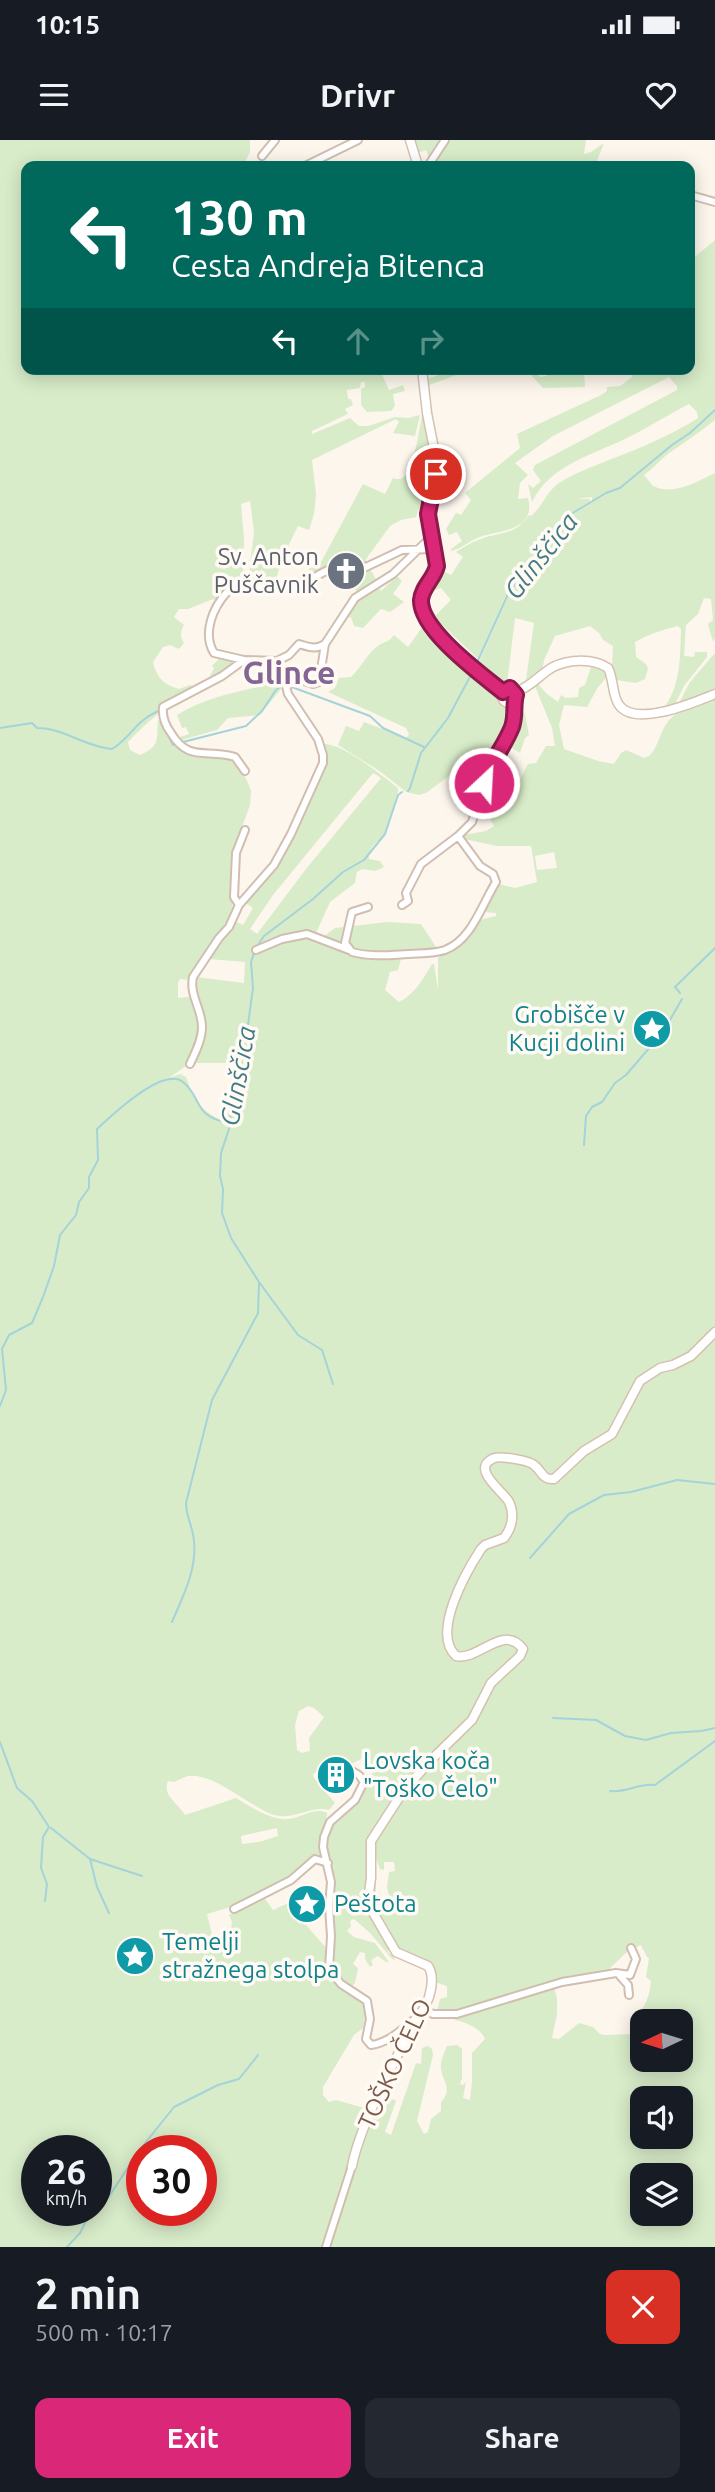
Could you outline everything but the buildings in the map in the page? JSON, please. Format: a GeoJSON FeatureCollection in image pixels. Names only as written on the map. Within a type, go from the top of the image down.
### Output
{"type":"FeatureCollection","features":[{"type":"Feature","properties":{"kind":"street"},"geometry":{"type":"LineString","coordinates":[[262,156],[275,140]]}},
{"type":"Feature","properties":{"kind":"street"},"geometry":{"type":"LineString","coordinates":[[315,161],[358,140]]}},
{"type":"Feature","properties":{"kind":"street"},"geometry":{"type":"LineString","coordinates":[[410,140],[416,161]]}},
{"type":"Feature","properties":{"kind":"street"},"geometry":{"type":"LineString","coordinates":[[431,161],[445,140]]}},
{"type":"Feature","properties":{"kind":"street"},"geometry":{"type":"LineString","coordinates":[[695,196],[715,202]]}},
{"type":"Feature","properties":{"kind":"street"},"geometry":{"type":"LineString","coordinates":[[423,375],[437,464],[428,514],[437,566],[424,589],[422,611],[443,638],[503,692]]}},
{"type":"Feature","properties":{"kind":"street"},"geometry":{"type":"LineString","coordinates":[[190,1064],[201,1037],[202,1026],[191,985],[193,977],[229,927],[239,905],[268,874],[284,849],[323,763],[318,739],[288,694],[286,686],[289,679],[292,677],[313,684],[319,682],[325,643],[355,598],[393,574],[431,537]]}},
{"type":"Feature","properties":{"kind":"street"},"geometry":{"type":"LineString","coordinates":[[325,643],[315,648],[299,644],[289,655],[277,661],[244,660],[214,653],[210,624],[213,611],[228,591],[298,583],[339,563],[348,562],[366,567],[394,552],[434,549]]}},
{"type":"Feature","properties":{"kind":"street"},"geometry":{"type":"LineString","coordinates":[[244,660],[222,676],[163,707],[163,712],[170,733],[183,748],[191,753],[235,757],[245,771]]}},
{"type":"Feature","properties":{"kind":"street"},"geometry":{"type":"LineString","coordinates":[[516,692],[534,684],[557,666],[589,661],[608,668],[618,704],[629,712],[673,710],[715,694]]}},
{"type":"Feature","properties":{"kind":"street"},"geometry":{"type":"LineString","coordinates":[[503,692],[510,688],[516,692]]}},
{"type":"Feature","properties":{"kind":"street"},"geometry":{"type":"LineString","coordinates":[[503,692],[502,698],[505,702],[513,702]]}},
{"type":"Feature","properties":{"kind":"street"},"geometry":{"type":"LineString","coordinates":[[402,905],[408,901],[406,893],[421,864],[472,822],[487,774],[511,730],[516,692]]}},
{"type":"Feature","properties":{"kind":"street"},"geometry":{"type":"LineString","coordinates":[[239,905],[234,897],[236,853],[245,830]]}},
{"type":"Feature","properties":{"kind":"street"},"geometry":{"type":"LineString","coordinates":[[256,950],[282,939],[307,934],[360,954],[441,951],[453,945],[473,925],[496,878],[476,862],[469,848],[458,836]]}},
{"type":"Feature","properties":{"kind":"street"},"geometry":{"type":"LineString","coordinates":[[349,950],[345,943],[352,912],[368,907]]}},
{"type":"Feature","properties":{"kind":"street","name":"TOŠKO ČELO"},"geometry":{"type":"LineString","coordinates":[[326,2247],[364,2130],[430,1991],[430,1969],[396,1952],[371,1909],[368,1900],[372,1868],[370,1847],[374,1836],[404,1790],[472,1720],[491,1683],[520,1656],[523,1649],[516,1642],[508,1640],[493,1642],[474,1654],[461,1658],[456,1657],[448,1646],[447,1623],[457,1593],[481,1549],[504,1538],[512,1522],[509,1503],[488,1480],[485,1472],[487,1464],[495,1457],[526,1462],[534,1465],[544,1477],[554,1479],[584,1451],[612,1434],[635,1388],[650,1373],[691,1356],[715,1332]]}},
{"type":"Feature","properties":{"kind":"street"},"geometry":{"type":"LineString","coordinates":[[338,1763],[359,1775],[364,1782],[355,1800],[334,1817],[326,1828],[323,1843],[331,1882],[329,1969],[341,1984],[367,2001],[370,2020],[366,2039],[368,2043],[373,2045],[382,2042],[403,2029],[420,2013],[457,2014],[562,1982],[615,1973],[627,1975],[633,1970],[636,1959],[631,1948]]}},
{"type":"Feature","properties":{"kind":"street"},"geometry":{"type":"LineString","coordinates":[[234,1909],[281,1886],[315,1859],[327,1863]]}},
{"type":"Feature","properties":{"kind":"street"},"geometry":{"type":"LineString","coordinates":[[615,1973],[625,1981],[629,1995]]}},
{"type":"Feature","properties":{"kind":"green space"},"geometry":{"type":"Polygon","coordinates":[[[0,140],[250,140],[250,152],[246,161],[21,161],[21,375],[382,375],[389,390],[403,385],[405,391],[393,394],[395,406],[391,411],[367,412],[361,405],[361,389],[365,387],[365,382],[361,382],[360,388],[347,390],[348,399],[351,399],[353,405],[345,409],[348,414],[312,431],[312,434],[350,418],[359,426],[368,426],[395,417],[420,415],[415,436],[393,433],[399,422],[396,419],[312,460],[316,494],[314,514],[309,530],[298,526],[281,561],[275,584],[221,593],[216,601],[213,599],[188,609],[179,609],[174,617],[184,625],[181,634],[184,643],[179,649],[170,645],[163,647],[153,662],[156,672],[169,685],[179,689],[190,685],[196,687],[144,726],[128,742],[130,750],[140,755],[154,745],[158,721],[161,718],[176,745],[186,753],[230,757],[238,762],[251,791],[250,805],[233,852],[230,893],[234,913],[196,977],[244,983],[245,962],[209,959],[214,947],[235,921],[243,925],[253,908],[244,902],[270,874],[319,777],[323,744],[341,749],[362,761],[398,788],[398,792],[383,836],[369,854],[369,859],[380,861],[384,867],[375,871],[362,869],[357,872],[355,883],[330,902],[316,933],[322,938],[335,928],[344,927],[346,929],[342,950],[402,955],[398,970],[390,972],[385,990],[399,1002],[414,991],[432,964],[438,990],[438,958],[449,951],[479,920],[496,916],[496,913],[484,912],[483,908],[498,884],[515,888],[537,882],[531,846],[497,846],[464,839],[463,835],[486,831],[494,826],[487,814],[520,780],[528,764],[536,763],[546,746],[555,746],[552,728],[535,686],[538,684],[558,702],[561,695],[566,698],[578,697],[579,688],[585,685],[592,664],[607,672],[608,676],[598,687],[587,707],[564,705],[559,725],[564,749],[614,764],[626,750],[644,758],[649,756],[665,726],[675,715],[687,707],[715,697],[715,1329],[688,1355],[648,1370],[635,1383],[609,1433],[559,1473],[548,1477],[537,1464],[518,1457],[494,1457],[484,1462],[508,1505],[510,1522],[501,1538],[485,1541],[464,1576],[445,1646],[458,1660],[474,1657],[502,1645],[519,1647],[520,1652],[488,1680],[469,1720],[376,1827],[367,1888],[390,1949],[389,1954],[393,1954],[395,1960],[392,1959],[370,1933],[354,1919],[350,1921],[351,1926],[347,1931],[354,1937],[375,1943],[389,1962],[378,1956],[371,1960],[373,1965],[370,1967],[365,1953],[360,1952],[353,1964],[358,1968],[355,1983],[349,1989],[330,1968],[332,1892],[325,1849],[324,1858],[315,1855],[294,1875],[244,1903],[207,1914],[212,1935],[230,1934],[232,1922],[229,1915],[263,1896],[273,1910],[299,1898],[304,1920],[299,1920],[298,1923],[306,1925],[327,1949],[329,1968],[332,1975],[347,1991],[364,2001],[366,2009],[363,2028],[354,2035],[323,2087],[323,2095],[329,2102],[336,2100],[371,2110],[324,2247],[0,2247],[0,140]],[[250,501],[241,504],[244,538],[243,581],[248,582],[254,532],[250,501]],[[373,773],[273,895],[250,929],[257,934],[381,778],[373,773]],[[554,852],[535,856],[537,870],[557,868],[554,852]],[[180,979],[178,998],[199,996],[190,980],[180,979]],[[194,1052],[186,1066],[169,1078],[180,1074],[186,1077],[199,1104],[224,1121],[239,1072],[237,1063],[195,1063],[194,1052]],[[308,1706],[299,1711],[295,1725],[297,1750],[302,1753],[310,1751],[309,1738],[324,1717],[308,1706]],[[361,1759],[349,1765],[340,1760],[331,1771],[325,1767],[313,1774],[314,1778],[335,1803],[329,1810],[315,1810],[287,1816],[262,1810],[219,1784],[198,1776],[168,1781],[167,1786],[169,1795],[185,1815],[236,1798],[265,1814],[283,1819],[316,1811],[327,1813],[325,1839],[327,1829],[374,1770],[361,1759]],[[277,1828],[241,1836],[242,1844],[278,1836],[277,1828]]]}},
{"type":"Feature","properties":{"kind":"green space"},"geometry":{"type":"Polygon","coordinates":[[[413,140],[442,140],[430,160],[426,150],[417,153],[413,140]]]}},
{"type":"Feature","properties":{"kind":"green space"},"geometry":{"type":"Polygon","coordinates":[[[448,140],[586,140],[584,154],[604,143],[597,161],[434,161],[448,140]]]}},
{"type":"Feature","properties":{"kind":"green space"},"geometry":{"type":"Polygon","coordinates":[[[715,240],[715,420],[644,475],[653,486],[677,489],[715,473],[715,638],[713,642],[708,624],[713,620],[711,599],[704,598],[698,614],[686,625],[684,656],[694,657],[695,652],[707,652],[707,657],[684,686],[673,708],[663,709],[676,681],[681,629],[678,626],[666,629],[635,642],[636,657],[646,664],[648,669],[645,679],[636,683],[616,680],[612,668],[613,646],[590,626],[555,636],[544,660],[542,673],[516,690],[501,687],[477,667],[508,596],[571,515],[592,502],[592,497],[577,499],[590,501],[570,514],[507,593],[478,659],[434,617],[451,600],[441,588],[426,593],[440,570],[451,575],[463,557],[456,552],[478,540],[513,530],[524,522],[565,479],[677,430],[698,418],[697,412],[689,404],[631,436],[575,461],[550,478],[532,502],[528,484],[533,488],[541,481],[533,470],[535,465],[677,390],[669,377],[553,436],[515,463],[528,475],[520,483],[518,499],[528,498],[529,509],[527,517],[521,523],[513,528],[477,538],[451,551],[462,541],[457,532],[449,535],[446,529],[456,513],[461,515],[471,500],[465,493],[520,448],[517,434],[601,395],[607,391],[607,387],[620,386],[632,377],[695,375],[695,257],[715,240]],[[515,618],[507,684],[518,685],[526,680],[534,623],[515,618]]]}},
{"type":"Feature","properties":{"kind":"green space"},"geometry":{"type":"Polygon","coordinates":[[[439,375],[456,375],[424,387],[424,380],[439,375]]]}},
{"type":"Feature","properties":{"kind":"green space"},"geometry":{"type":"Polygon","coordinates":[[[531,375],[584,375],[585,387],[543,388],[531,375]]]}},
{"type":"Feature","properties":{"kind":"green space"},"geometry":{"type":"Polygon","coordinates":[[[422,416],[425,417],[434,450],[433,475],[424,509],[419,509],[416,517],[390,526],[366,559],[367,566],[353,561],[304,580],[309,573],[309,560],[320,564],[363,484],[385,494],[393,478],[401,479],[408,473],[422,416]]]}},
{"type":"Feature","properties":{"kind":"green space"},"geometry":{"type":"Polygon","coordinates":[[[358,567],[370,569],[377,581],[358,593],[348,581],[358,567]]]}},
{"type":"Feature","properties":{"kind":"green space"},"geometry":{"type":"Polygon","coordinates":[[[397,576],[402,581],[393,594],[404,602],[390,612],[381,609],[363,628],[354,626],[351,617],[343,618],[356,599],[379,586],[381,591],[397,576]]]}},
{"type":"Feature","properties":{"kind":"green space"},"geometry":{"type":"Polygon","coordinates":[[[426,622],[501,692],[502,701],[512,705],[513,712],[507,734],[492,760],[478,756],[461,773],[449,776],[419,795],[406,792],[381,772],[338,745],[346,726],[359,731],[364,722],[406,738],[409,734],[406,728],[328,692],[335,688],[339,678],[351,677],[379,645],[394,635],[408,647],[426,622]]]}},
{"type":"Feature","properties":{"kind":"green space"},"geometry":{"type":"Polygon","coordinates":[[[715,653],[715,691],[681,705],[680,701],[690,682],[715,653]]]}},
{"type":"Feature","properties":{"kind":"green space"},"geometry":{"type":"Polygon","coordinates":[[[222,656],[239,660],[234,668],[208,680],[214,668],[212,666],[222,656]]]}},
{"type":"Feature","properties":{"kind":"green space"},"geometry":{"type":"Polygon","coordinates":[[[281,681],[285,684],[260,715],[228,718],[217,730],[178,741],[177,738],[189,734],[186,727],[182,728],[177,715],[189,708],[214,698],[281,681]]]}},
{"type":"Feature","properties":{"kind":"green space"},"geometry":{"type":"Polygon","coordinates":[[[516,703],[525,714],[529,735],[525,738],[520,753],[505,744],[516,703]]]}},
{"type":"Feature","properties":{"kind":"green space"},"geometry":{"type":"Polygon","coordinates":[[[387,922],[421,924],[438,950],[392,954],[353,951],[347,942],[353,926],[387,922]]]}},
{"type":"Feature","properties":{"kind":"green space"},"geometry":{"type":"Polygon","coordinates":[[[715,1336],[715,2247],[328,2247],[371,2118],[378,2120],[390,2098],[396,2101],[385,2132],[391,2135],[416,2063],[421,2064],[422,2048],[428,2046],[433,2055],[417,2121],[424,2134],[428,2132],[431,2119],[441,2111],[441,2102],[445,2097],[446,2086],[441,2066],[447,2046],[457,2045],[462,2049],[460,2084],[466,2082],[463,2098],[470,2100],[472,2053],[485,2039],[476,2029],[455,2020],[457,2012],[437,2012],[440,1999],[447,1997],[447,1986],[435,1982],[433,1967],[400,1952],[371,1902],[375,1864],[376,1892],[382,1902],[387,1903],[390,1899],[387,1887],[389,1872],[395,1871],[394,1862],[384,1862],[384,1870],[380,1869],[375,1855],[375,1837],[419,1776],[463,1734],[495,1681],[525,1654],[509,1637],[470,1653],[459,1654],[452,1647],[449,1637],[456,1604],[479,1557],[486,1547],[504,1541],[511,1528],[513,1503],[493,1482],[488,1467],[491,1461],[506,1460],[532,1467],[547,1483],[553,1483],[584,1453],[600,1445],[640,1385],[659,1371],[672,1368],[715,1336]],[[641,1945],[627,1952],[607,1971],[567,1976],[552,1981],[557,1998],[557,2014],[552,2038],[559,2039],[579,2023],[593,2027],[600,2034],[630,2034],[630,2072],[693,2072],[693,2009],[642,2009],[651,1981],[646,1977],[647,1957],[641,1945]]]}},
{"type":"Feature","properties":{"kind":"waterway","name":"Glinščica"},"geometry":{"type":"LineString","coordinates":[[476,665],[508,594],[571,514],[606,493],[620,488],[715,410]]}},
{"type":"Feature","properties":{"kind":"waterway","name":"Glinščica"},"geometry":{"type":"LineString","coordinates":[[408,791],[421,753],[448,718],[472,673]]}},
{"type":"Feature","properties":{"kind":"waterway"},"geometry":{"type":"LineString","coordinates":[[183,742],[246,726],[283,685]]}},
{"type":"Feature","properties":{"kind":"waterway"},"geometry":{"type":"LineString","coordinates":[[289,686],[370,716],[383,728],[424,747]]}},
{"type":"Feature","properties":{"kind":"waterway"},"geometry":{"type":"LineString","coordinates":[[0,728],[32,723],[37,728],[56,731],[102,748],[112,749],[143,720],[158,711]]}},
{"type":"Feature","properties":{"kind":"waterway"},"geometry":{"type":"LineString","coordinates":[[162,723],[173,745]]}},
{"type":"Feature","properties":{"kind":"waterway","name":"Glinščica"},"geometry":{"type":"LineString","coordinates":[[258,945],[264,936],[343,872],[364,860],[385,834],[398,795],[402,792]]}},
{"type":"Feature","properties":{"kind":"waterway"},"geometry":{"type":"LineString","coordinates":[[680,993],[675,987],[715,948]]}},
{"type":"Feature","properties":{"kind":"waterway","name":"Glinščica"},"geometry":{"type":"LineString","coordinates":[[254,953],[251,962],[253,988],[248,1025],[239,1053],[240,1069],[229,1098],[231,1123],[221,1153],[222,1213],[231,1238],[259,1282],[298,1335],[322,1350],[333,1384]]}},
{"type":"Feature","properties":{"kind":"waterway"},"geometry":{"type":"LineString","coordinates":[[584,1145],[586,1116],[592,1107],[602,1102],[615,1083],[626,1075],[663,1032],[682,999]]}},
{"type":"Feature","properties":{"kind":"waterway"},"geometry":{"type":"LineString","coordinates":[[0,1406],[6,1390],[2,1349],[9,1335],[32,1323],[54,1266],[60,1235],[76,1215],[79,1202],[89,1188],[89,1177],[98,1160],[97,1129],[151,1086],[174,1079],[189,1088],[209,1116],[229,1123]]}},
{"type":"Feature","properties":{"kind":"waterway"},"geometry":{"type":"LineString","coordinates":[[172,1622],[188,1583],[193,1562],[193,1536],[186,1503],[212,1400],[258,1313],[259,1283]]}},
{"type":"Feature","properties":{"kind":"waterway"},"geometry":{"type":"LineString","coordinates":[[530,1558],[569,1514],[604,1495],[631,1492],[677,1480],[715,1484]]}},
{"type":"Feature","properties":{"kind":"waterway"},"geometry":{"type":"LineString","coordinates":[[553,1718],[596,1720],[625,1736],[646,1740],[671,1733],[715,1728]]}},
{"type":"Feature","properties":{"kind":"waterway"},"geometry":{"type":"LineString","coordinates":[[610,1791],[655,1785],[715,1741]]}},
{"type":"Feature","properties":{"kind":"waterway"},"geometry":{"type":"LineString","coordinates":[[0,1742],[17,1788],[32,1801],[49,1827],[43,1837],[41,1868],[47,1884],[45,1901]]}},
{"type":"Feature","properties":{"kind":"waterway"},"geometry":{"type":"LineString","coordinates":[[51,1828],[90,1859],[97,1887],[109,1913]]}},
{"type":"Feature","properties":{"kind":"waterway"},"geometry":{"type":"LineString","coordinates":[[90,1859],[142,1876]]}},
{"type":"Feature","properties":{"kind":"waterway"},"geometry":{"type":"LineString","coordinates":[[67,2247],[110,2195],[138,2152],[174,2107],[218,2085],[239,2079],[258,2055]]}},
{"type":"Feature","properties":{"kind":"place","name":"Sv. Anton Puščavnik"},"geometry":{"type":"Point","coordinates":[346,571]}},
{"type":"Feature","properties":{"kind":"place","name":"Grobišče v Kucji dolini"},"geometry":{"type":"Point","coordinates":[652,1029]}},
{"type":"Feature","properties":{"kind":"place","name":"Lovska koča \"Toško Čelo\""},"geometry":{"type":"Point","coordinates":[336,1775]}},
{"type":"Feature","properties":{"kind":"place","name":"Peštota"},"geometry":{"type":"Point","coordinates":[307,1904]}},
{"type":"Feature","properties":{"kind":"place","name":"Temelji stražnega stolpa"},"geometry":{"type":"Point","coordinates":[135,1956]}},
{"type":"Feature","properties":{"kind":"district","name":"Glince"},"geometry":{"type":"Point","coordinates":[289,673]}},
{"type":"Feature","properties":{"kind":"route"},"geometry":{"type":"LineString","coordinates":[[436,474],[428,514],[437,566],[422,595],[422,611],[443,638],[470,664],[503,692],[510,688],[516,695],[511,730],[484,783]]}}]}
